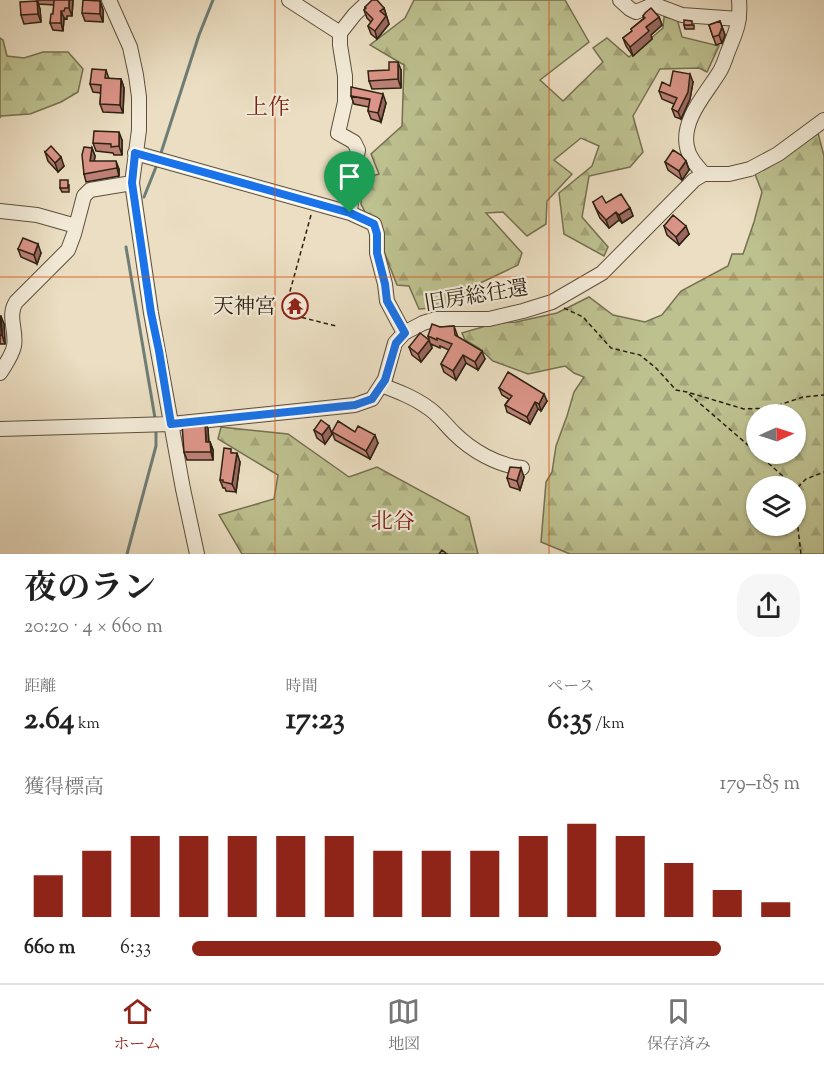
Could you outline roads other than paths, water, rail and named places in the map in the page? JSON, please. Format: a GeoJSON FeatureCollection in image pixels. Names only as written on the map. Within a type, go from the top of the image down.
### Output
{"type":"FeatureCollection","features":[{"type":"Feature","properties":{"kind":"street"},"geometry":{"type":"LineString","coordinates":[[109,0],[130,46],[136,75],[139,130],[132,183],[151,313],[197,554]]}},
{"type":"Feature","properties":{"kind":"street"},"geometry":{"type":"LineString","coordinates":[[289,0],[340,33]]}},
{"type":"Feature","properties":{"kind":"street"},"geometry":{"type":"LineString","coordinates":[[350,213],[358,150],[354,142],[338,133],[345,102],[345,76],[340,33],[369,0]]}},
{"type":"Feature","properties":{"kind":"street"},"geometry":{"type":"LineString","coordinates":[[620,0],[636,12],[650,6],[658,6],[682,15],[739,19]]}},
{"type":"Feature","properties":{"kind":"street"},"geometry":{"type":"LineString","coordinates":[[739,0],[738,30],[722,69],[693,114],[686,132],[689,155],[704,174],[729,174],[750,169],[778,154],[824,120]]}},
{"type":"Feature","properties":{"kind":"street"},"geometry":{"type":"LineString","coordinates":[[135,153],[350,213],[374,224],[377,234],[377,253],[387,301],[405,333]]}},
{"type":"Feature","properties":{"kind":"street","name":"旧房総往還"},"geometry":{"type":"LineString","coordinates":[[0,429],[171,424],[355,405],[372,399],[385,380],[396,343],[405,333],[436,319],[489,319],[552,302],[602,273],[677,195],[704,174]]}},
{"type":"Feature","properties":{"kind":"street"},"geometry":{"type":"LineString","coordinates":[[0,373],[15,345],[6,309],[12,309],[16,302],[68,250],[84,196],[90,190],[132,183]]}},
{"type":"Feature","properties":{"kind":"street"},"geometry":{"type":"LineString","coordinates":[[0,210],[37,215],[76,226]]}},
{"type":"Feature","properties":{"kind":"street"},"geometry":{"type":"LineString","coordinates":[[381,385],[429,408],[456,435],[480,453],[508,466],[522,468]]}},
{"type":"Feature","properties":{"kind":"waterway"},"geometry":{"type":"LineString","coordinates":[[160,156],[199,35],[213,0]]}},
{"type":"Feature","properties":{"kind":"waterway"},"geometry":{"type":"LineString","coordinates":[[144,197],[158,162]]}},
{"type":"Feature","properties":{"kind":"waterway"},"geometry":{"type":"LineString","coordinates":[[126,247],[155,418]]}},
{"type":"Feature","properties":{"kind":"waterway"},"geometry":{"type":"LineString","coordinates":[[127,554],[156,446],[156,433]]}},
{"type":"Feature","properties":{"kind":"place","name":"天神宮"},"geometry":{"type":"Point","coordinates":[295,306]}},
{"type":"Feature","properties":{"kind":"district","name":"上作"},"geometry":{"type":"Point","coordinates":[268,106]}},
{"type":"Feature","properties":{"kind":"district","name":"北谷"},"geometry":{"type":"Point","coordinates":[393,520]}}]}
